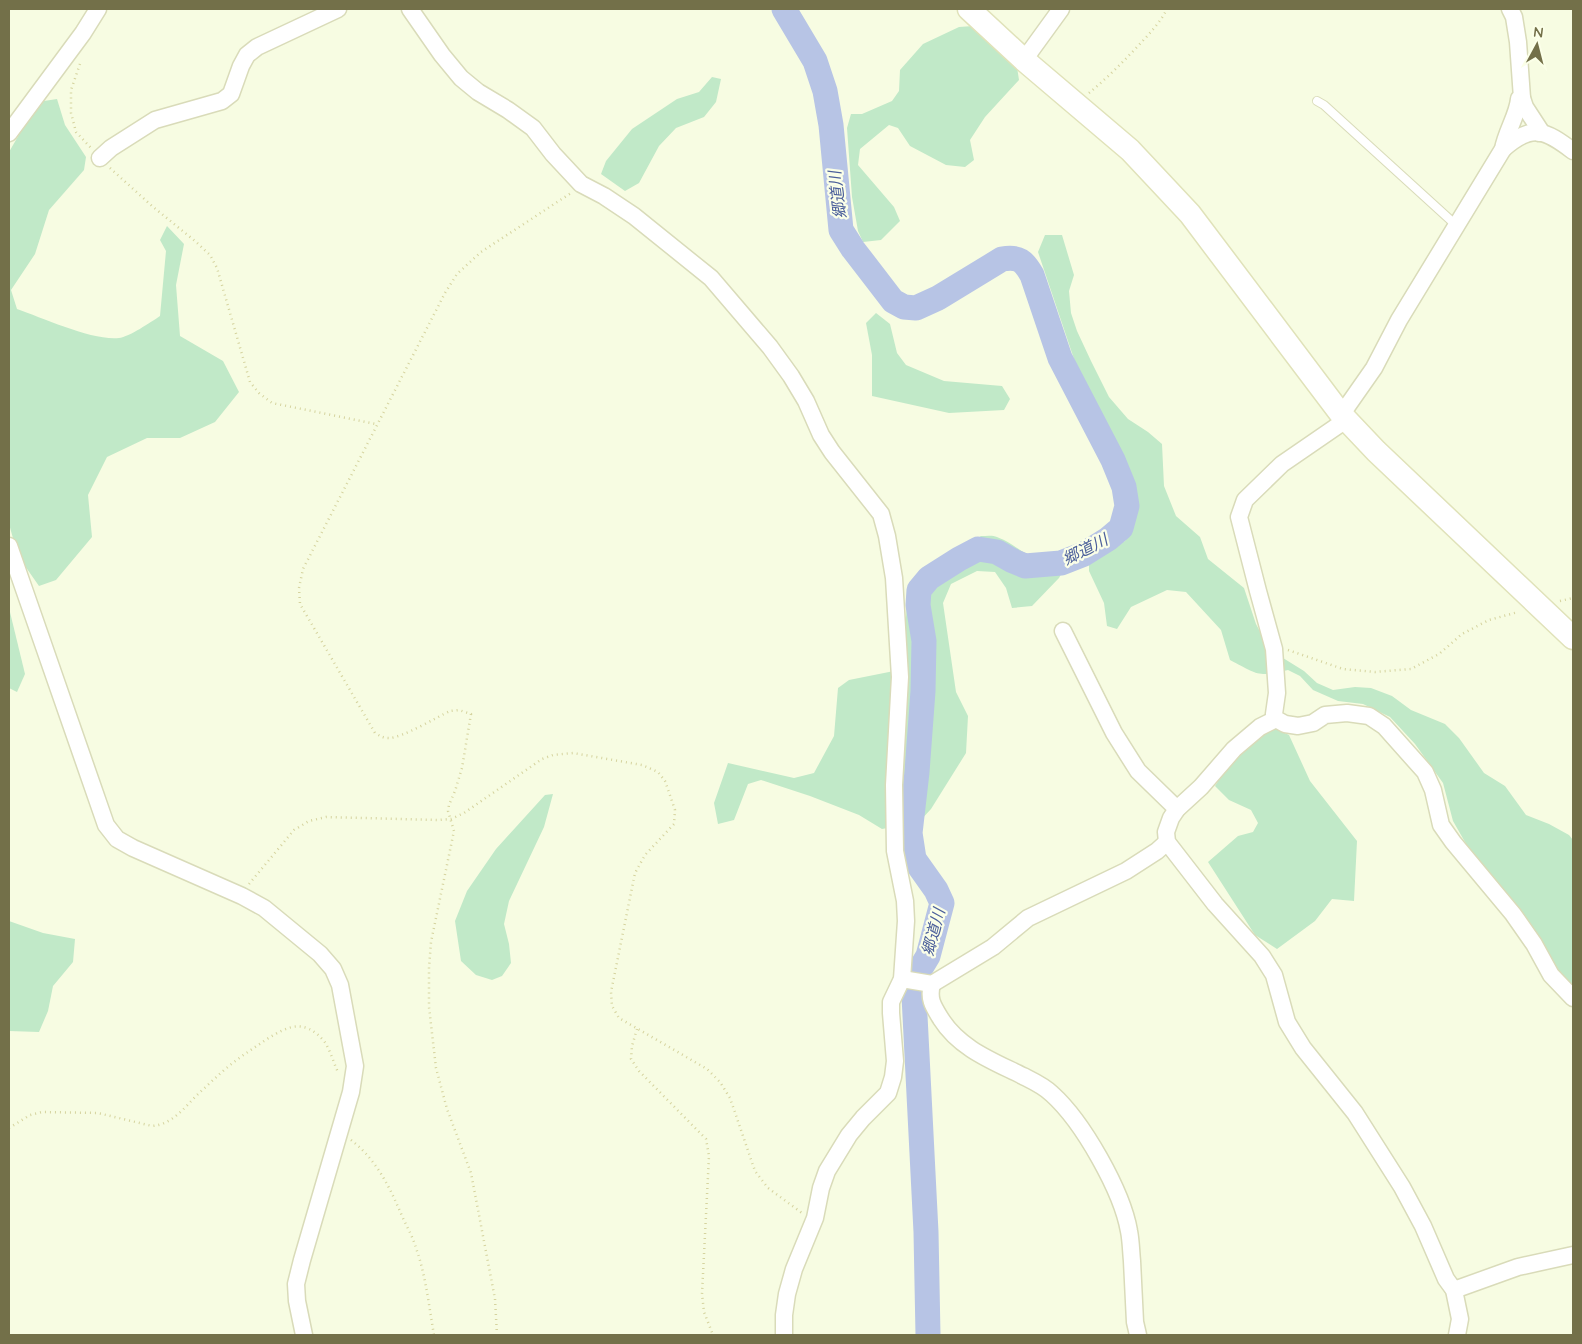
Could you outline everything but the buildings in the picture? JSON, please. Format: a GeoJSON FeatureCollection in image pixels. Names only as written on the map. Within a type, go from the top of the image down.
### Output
{"type":"FeatureCollection","features":[{"type":"Feature","properties":{"kind":"street"},"geometry":{"type":"LineString","coordinates":[[9,133],[83,33],[98,9]]}},
{"type":"Feature","properties":{"kind":"street"},"geometry":{"type":"LineString","coordinates":[[100,158],[111,148],[155,120],[222,101],[231,94],[247,55],[257,48],[338,9]]}},
{"type":"Feature","properties":{"kind":"street"},"geometry":{"type":"LineString","coordinates":[[410,9],[442,55],[461,78],[478,92],[533,128],[553,154],[581,184],[604,196],[634,216],[711,278],[770,347],[791,376],[806,401],[821,435],[832,452],[881,514],[887,536],[894,578],[900,677],[894,794],[895,851],[905,901],[906,921],[917,981],[930,994],[932,1005],[945,1025],[960,1042],[977,1053],[1039,1084],[1052,1093],[1095,1150],[1125,1213],[1130,1232],[1138,1335]]}},
{"type":"Feature","properties":{"kind":"street"},"geometry":{"type":"LineString","coordinates":[[970,9],[1024,60],[1130,150],[1190,214],[1343,416],[1376,451],[1573,638]]}},
{"type":"Feature","properties":{"kind":"street"},"geometry":{"type":"LineString","coordinates":[[1024,60],[1060,9]]}},
{"type":"Feature","properties":{"kind":"street"},"geometry":{"type":"LineString","coordinates":[[1510,9],[1514,17],[1518,42],[1522,98],[1525,107],[1540,130],[1539,133]]}},
{"type":"Feature","properties":{"kind":"street"},"geometry":{"type":"LineString","coordinates":[[1522,98],[1519,99],[1519,105],[1511,122],[1503,148],[1399,320],[1374,368],[1346,408],[1343,416],[1282,464],[1245,500],[1239,517],[1274,649],[1277,694],[1274,714],[1276,719],[1285,724],[1298,726],[1313,723],[1325,715],[1347,713],[1368,716],[1384,726],[1425,772],[1434,790],[1441,825],[1513,914],[1534,944],[1551,975],[1573,998]]}},
{"type":"Feature","properties":{"kind":"street"},"geometry":{"type":"LineString","coordinates":[[1503,148],[1522,134],[1530,132],[1549,135],[1573,151]]}},
{"type":"Feature","properties":{"kind":"street"},"geometry":{"type":"LineString","coordinates":[[9,546],[106,825],[117,839],[133,848],[242,896],[264,908],[320,954],[333,968],[340,985],[355,1066],[351,1092],[296,1284],[304,1335]]}},
{"type":"Feature","properties":{"kind":"street"},"geometry":{"type":"LineString","coordinates":[[1063,631],[1114,733],[1138,771],[1177,809]]}},
{"type":"Feature","properties":{"kind":"street"},"geometry":{"type":"LineString","coordinates":[[1276,719],[1260,727],[1234,749],[1201,787],[1177,809],[1171,818],[1166,832],[1167,842],[1215,904],[1262,956],[1274,975],[1288,1022],[1303,1048],[1355,1113],[1402,1187],[1423,1226],[1446,1279],[1454,1290],[1460,1319],[1458,1335]]}},
{"type":"Feature","properties":{"kind":"street"},"geometry":{"type":"LineString","coordinates":[[784,1335],[787,1294],[794,1269],[814,1218],[827,1171],[849,1135],[888,1093],[895,1061],[891,1002],[917,981],[993,947],[1028,918],[1126,871],[1157,851],[1167,842]]}},
{"type":"Feature","properties":{"kind":"street"},"geometry":{"type":"LineString","coordinates":[[1454,1290],[1518,1267],[1573,1255]]}},
{"type":"Feature","properties":{"kind":"lane"},"geometry":{"type":"LineString","coordinates":[[1317,101],[1324,105],[1457,226]]}},
{"type":"Feature","properties":{"kind":"path"},"geometry":{"type":"LineString","coordinates":[[1073,102],[1084,97],[1110,76],[1162,20],[1167,9]]}},
{"type":"Feature","properties":{"kind":"path"},"geometry":{"type":"LineString","coordinates":[[81,60],[71,90],[71,113],[76,132],[100,158],[152,206],[210,255],[222,284],[250,382],[259,393],[272,403],[376,424]]}},
{"type":"Feature","properties":{"kind":"path"},"geometry":{"type":"LineString","coordinates":[[497,1335],[495,1299],[471,1173],[447,1109],[436,1068],[429,1008],[431,942],[454,831],[448,812],[449,805],[462,768],[471,714],[459,710],[450,711],[391,738],[382,737],[375,733],[300,604],[299,588],[303,568],[376,424],[445,293],[457,274],[481,252],[581,184]]}},
{"type":"Feature","properties":{"kind":"path"},"geometry":{"type":"LineString","coordinates":[[1274,649],[1281,647],[1343,669],[1375,672],[1411,669],[1439,654],[1462,634],[1489,620],[1573,598]]}},
{"type":"Feature","properties":{"kind":"path"},"geometry":{"type":"LineString","coordinates":[[242,896],[246,886],[294,830],[309,821],[326,817],[451,819],[464,813],[542,759],[553,754],[582,754],[642,764],[658,772],[665,781],[675,810],[674,824],[645,855],[634,873],[611,992],[612,1006],[619,1018],[707,1069],[720,1082],[730,1098],[755,1171],[768,1188],[806,1216],[814,1218]]}},
{"type":"Feature","properties":{"kind":"path"},"geometry":{"type":"LineString","coordinates":[[9,1128],[30,1116],[42,1112],[98,1113],[152,1126],[160,1125],[180,1113],[218,1076],[251,1049],[284,1028],[294,1026],[303,1027],[314,1032],[325,1042],[342,1080],[351,1092]]}},
{"type":"Feature","properties":{"kind":"path"},"geometry":{"type":"LineString","coordinates":[[637,1029],[632,1046],[631,1059],[639,1071],[706,1140],[709,1156],[702,1294],[704,1312],[713,1335]]}},
{"type":"Feature","properties":{"kind":"path"},"geometry":{"type":"LineString","coordinates":[[338,1135],[349,1138],[359,1146],[378,1168],[388,1185],[416,1248],[434,1335]]}},
{"type":"Feature","properties":{"kind":"green space"},"geometry":{"type":"Polygon","coordinates":[[[973,26],[1017,67],[1019,80],[985,117],[970,140],[974,160],[965,167],[946,165],[910,146],[898,128],[889,125],[860,149],[858,165],[894,207],[900,221],[881,240],[863,242],[858,231],[852,197],[847,128],[851,114],[862,114],[892,101],[899,91],[900,70],[923,44],[959,27],[973,26]]]}},
{"type":"Feature","properties":{"kind":"green space"},"geometry":{"type":"Polygon","coordinates":[[[712,77],[721,79],[716,102],[704,117],[676,128],[659,146],[639,183],[625,191],[601,174],[606,161],[632,129],[677,99],[699,92],[712,77]]]}},
{"type":"Feature","properties":{"kind":"green space"},"geometry":{"type":"Polygon","coordinates":[[[57,99],[65,125],[86,157],[84,170],[49,210],[35,254],[11,290],[17,309],[82,333],[96,336],[119,338],[134,332],[160,316],[166,251],[160,240],[167,226],[184,244],[176,285],[180,336],[223,361],[239,392],[215,422],[180,438],[147,438],[107,457],[88,495],[92,537],[56,580],[39,586],[18,556],[9,524],[9,152],[24,126],[44,101],[57,99]]]}},
{"type":"Feature","properties":{"kind":"green space"},"geometry":{"type":"Polygon","coordinates":[[[1045,235],[1062,235],[1074,275],[1069,291],[1071,313],[1077,331],[1109,397],[1128,419],[1162,444],[1164,486],[1176,516],[1200,537],[1208,559],[1244,588],[1256,624],[1267,645],[1304,671],[1317,683],[1333,690],[1355,687],[1371,688],[1392,696],[1411,710],[1445,724],[1459,738],[1484,773],[1505,786],[1526,815],[1549,824],[1569,835],[1573,840],[1573,985],[1559,971],[1512,899],[1469,849],[1453,821],[1443,783],[1415,744],[1390,717],[1363,704],[1338,701],[1313,690],[1300,676],[1288,670],[1270,674],[1258,673],[1230,660],[1221,630],[1186,592],[1167,590],[1131,607],[1117,629],[1107,626],[1104,603],[1089,571],[1089,559],[1125,541],[1136,516],[1135,488],[1122,455],[1093,406],[1073,356],[1038,252],[1045,235]]]}},
{"type":"Feature","properties":{"kind":"green space"},"geometry":{"type":"Polygon","coordinates":[[[876,313],[890,324],[897,353],[906,365],[944,381],[1002,386],[1010,399],[1004,410],[949,413],[872,396],[872,355],[866,323],[876,313]]]}},
{"type":"Feature","properties":{"kind":"green space"},"geometry":{"type":"Polygon","coordinates":[[[981,536],[997,537],[1034,556],[1052,555],[1064,569],[1059,578],[1032,606],[1012,608],[1006,588],[995,572],[977,571],[951,584],[943,603],[956,692],[968,716],[966,753],[931,809],[919,822],[882,829],[859,815],[761,780],[748,784],[734,820],[718,824],[714,803],[728,763],[794,778],[814,773],[834,736],[838,688],[849,680],[894,671],[907,663],[905,631],[907,603],[928,569],[981,536]]]}},
{"type":"Feature","properties":{"kind":"green space"},"geometry":{"type":"Polygon","coordinates":[[[9,608],[25,674],[17,692],[9,688],[9,608]]]}},
{"type":"Feature","properties":{"kind":"green space"},"geometry":{"type":"Polygon","coordinates":[[[1270,726],[1289,735],[1310,781],[1357,841],[1354,901],[1332,899],[1315,921],[1277,949],[1255,935],[1208,862],[1238,836],[1253,832],[1258,823],[1251,810],[1229,800],[1215,786],[1241,745],[1270,726]]]}},
{"type":"Feature","properties":{"kind":"green space"},"geometry":{"type":"Polygon","coordinates":[[[553,794],[544,827],[509,901],[504,924],[511,963],[502,976],[492,980],[476,975],[461,961],[455,921],[467,891],[496,849],[545,795],[553,794]]]}},
{"type":"Feature","properties":{"kind":"green space"},"geometry":{"type":"Polygon","coordinates":[[[9,921],[43,933],[75,939],[73,962],[53,986],[48,1011],[39,1032],[9,1031],[9,921]]]}},
{"type":"Feature","properties":{"kind":"waterway","name":"郷道川"},"geometry":{"type":"LineString","coordinates":[[784,9],[815,61],[825,91],[831,125],[841,230],[853,249],[893,301],[904,307],[916,308],[938,298],[1002,259],[1013,258],[1023,263],[1032,275],[1060,358],[1113,460],[1124,487],[1127,506],[1121,528],[1108,539],[1084,554],[1061,563],[1025,566],[997,552],[978,549],[929,578],[919,590],[918,605],[924,641],[923,691],[910,833],[914,859],[936,890],[942,903],[928,956],[916,976],[914,996],[926,1232],[928,1335]]}}]}
